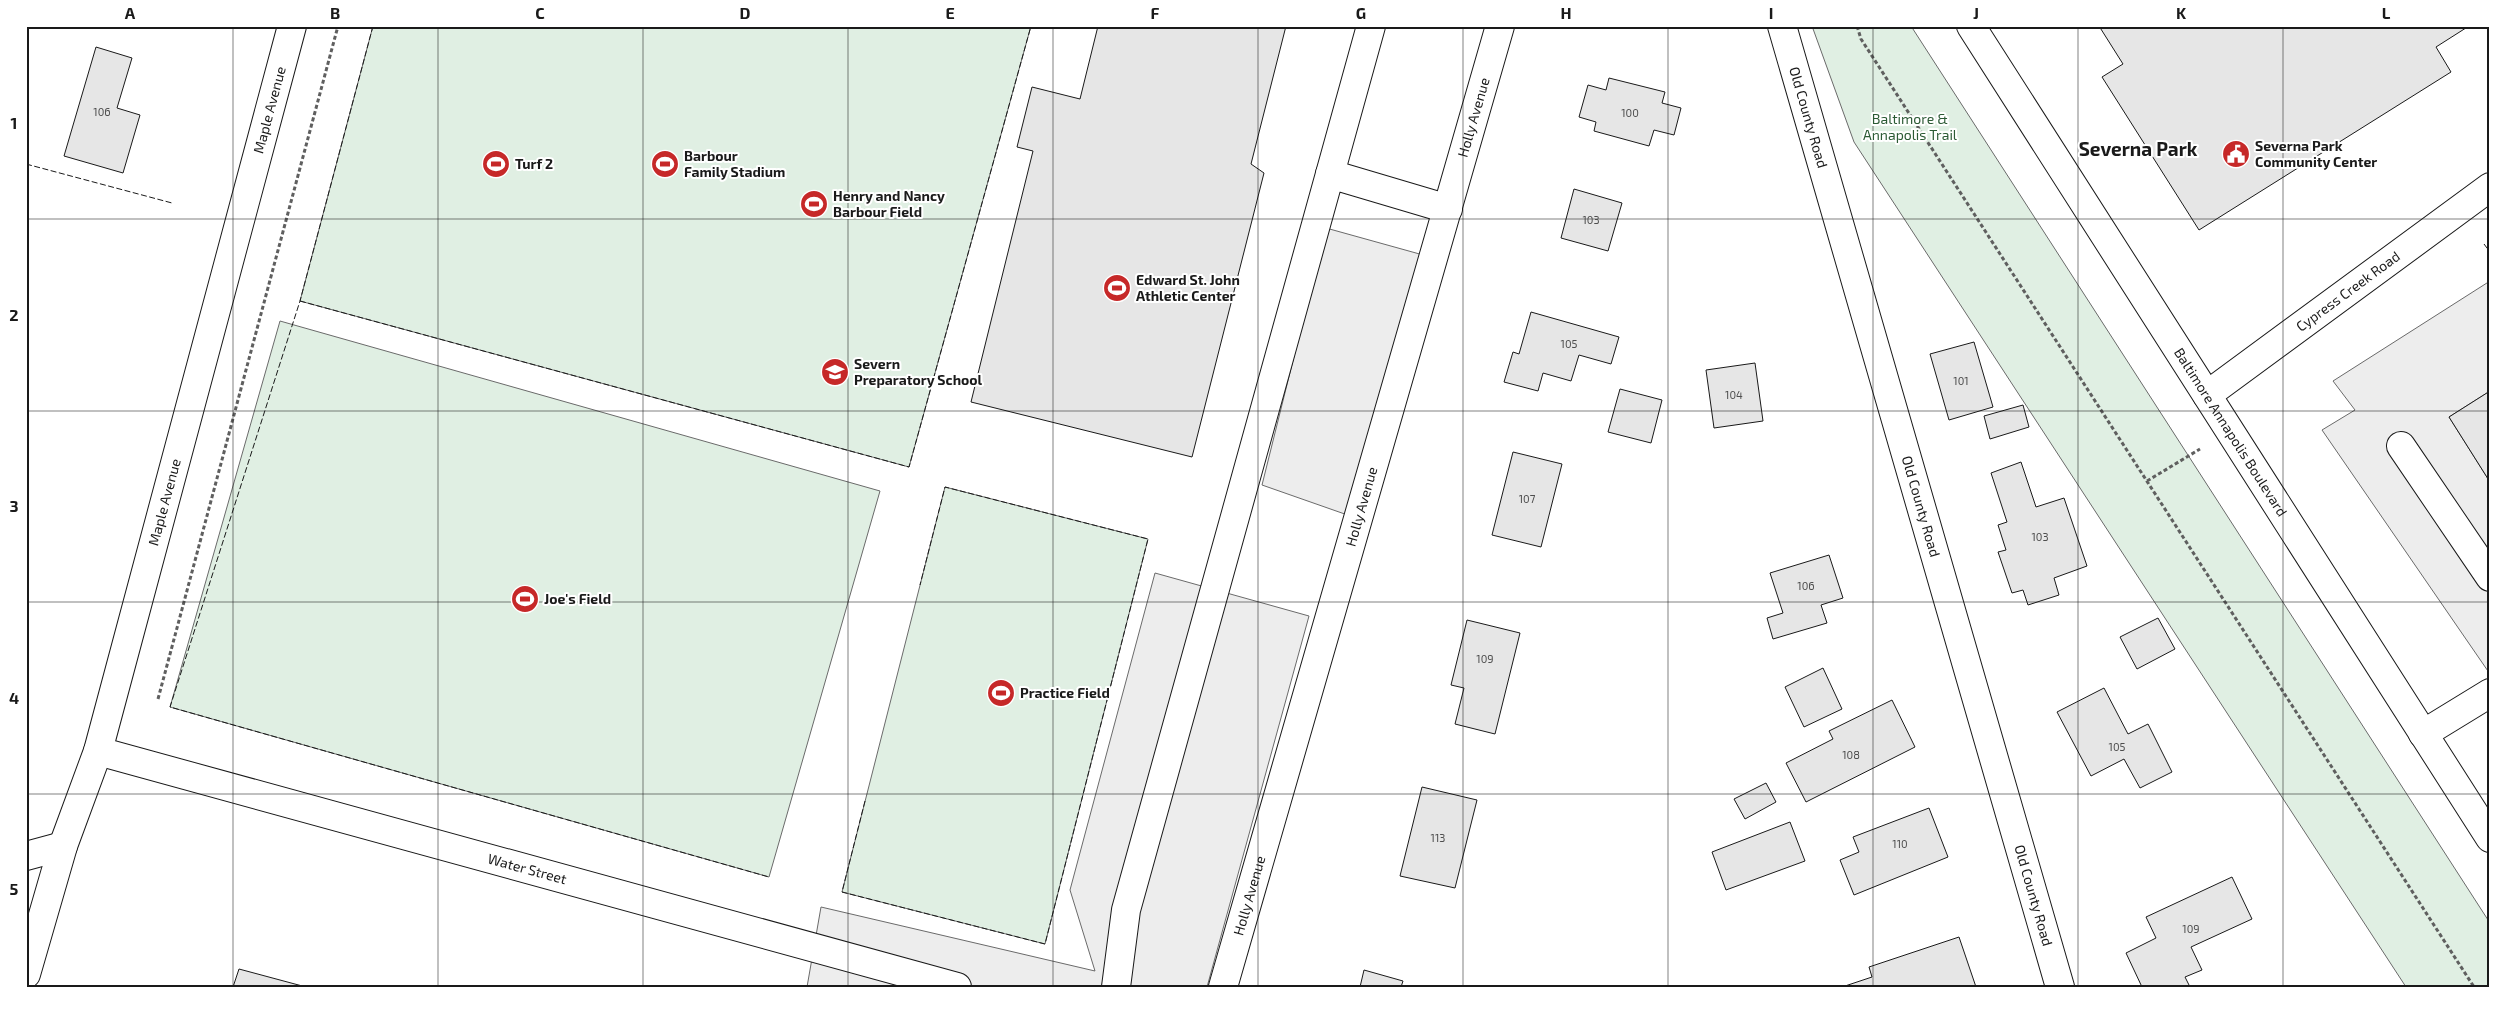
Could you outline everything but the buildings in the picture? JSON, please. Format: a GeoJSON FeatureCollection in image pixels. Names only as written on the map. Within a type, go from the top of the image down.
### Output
{"type":"FeatureCollection","features":[{"type":"Feature","properties":{"kind":"street","name":"Maple Avenue"},"geometry":{"type":"LineString","coordinates":[[26,974],[62,846],[98,751],[292,26]]}},
{"type":"Feature","properties":{"kind":"street"},"geometry":{"type":"LineString","coordinates":[[1116,987],[1126,910],[1370,26]]}},
{"type":"Feature","properties":{"kind":"street","name":"Holly Avenue"},"geometry":{"type":"LineString","coordinates":[[1223,987],[1500,26]]}},
{"type":"Feature","properties":{"kind":"street","name":"Old County Road"},"geometry":{"type":"LineString","coordinates":[[1782,26],[2060,987]]}},
{"type":"Feature","properties":{"kind":"street","name":"Baltimore Annapolis Boulevard"},"geometry":{"type":"LineString","coordinates":[[1971,26],[2490,838]]}},
{"type":"Feature","properties":{"kind":"street"},"geometry":{"type":"LineString","coordinates":[[1330,174],[1448,209]]}},
{"type":"Feature","properties":{"kind":"street","name":"Cypress Creek Road"},"geometry":{"type":"LineString","coordinates":[[2207,395],[2490,187]]}},
{"type":"Feature","properties":{"kind":"street"},"geometry":{"type":"LineString","coordinates":[[2401,446],[2490,577]]}},
{"type":"Feature","properties":{"kind":"street"},"geometry":{"type":"LineString","coordinates":[[2423,734],[2490,694]]}},
{"type":"Feature","properties":{"kind":"street","name":"Water Street"},"geometry":{"type":"LineString","coordinates":[[98,751],[957,987]]}},
{"type":"Feature","properties":{"kind":"street"},"geometry":{"type":"LineString","coordinates":[[26,856],[62,846]]}},
{"type":"Feature","properties":{"kind":"path"},"geometry":{"type":"LineString","coordinates":[[158,699],[338,26]]}},
{"type":"Feature","properties":{"kind":"path"},"geometry":{"type":"LineString","coordinates":[[1857,26],[1861,39],[2474,987]]}},
{"type":"Feature","properties":{"kind":"path"},"geometry":{"type":"LineString","coordinates":[[2147,481],[2200,449]]}},
{"type":"Feature","properties":{"kind":"green space","name":"Barbour Family Stadium"},"geometry":{"type":"Polygon","coordinates":[[[373,26],[1031,26],[909,467],[300,301],[373,26]]]}},
{"type":"Feature","properties":{"kind":"green space","name":"Baltimore & Annapolis Trail"},"geometry":{"type":"Polygon","coordinates":[[[1812,26],[1911,26],[2490,923],[2490,987],[2406,987],[1854,142],[1812,26]]]}},
{"type":"Feature","properties":{"kind":"green space","name":"Joe's Field"},"geometry":{"type":"Polygon","coordinates":[[[280,321],[880,491],[769,877],[170,707],[280,321]]]}},
{"type":"Feature","properties":{"kind":"green space","name":"Practice Field"},"geometry":{"type":"Polygon","coordinates":[[[945,487],[1148,539],[1045,944],[842,892],[945,487]]]}},
{"type":"Feature","properties":{"kind":"shaded area"},"geometry":{"type":"Polygon","coordinates":[[[1326,228],[1434,258],[1359,519],[1262,485],[1326,228]]]}},
{"type":"Feature","properties":{"kind":"shaded area"},"geometry":{"type":"Polygon","coordinates":[[[2490,281],[2490,391],[2449,417],[2490,482],[2490,674],[2322,430],[2355,410],[2333,381],[2490,281]]]}},
{"type":"Feature","properties":{"kind":"shaded area"},"geometry":{"type":"Polygon","coordinates":[[[1155,573],[1309,616],[1207,987],[807,987],[821,907],[1095,971],[1070,890],[1155,573]]]}},
{"type":"Feature","properties":{"kind":"fence"},"geometry":{"type":"LineString","coordinates":[[373,26],[300,301],[170,707],[769,877]]}},
{"type":"Feature","properties":{"kind":"fence"},"geometry":{"type":"LineString","coordinates":[[300,301],[909,467],[1031,26]]}},
{"type":"Feature","properties":{"kind":"fence"},"geometry":{"type":"LineString","coordinates":[[26,164],[172,203]]}},
{"type":"Feature","properties":{"kind":"fence"},"geometry":{"type":"LineString","coordinates":[[2484,244],[2490,252]]}},
{"type":"Feature","properties":{"kind":"fence"},"geometry":{"type":"LineString","coordinates":[[865,801],[842,892],[1045,944],[1148,539],[945,487],[920,585]]}},
{"type":"Feature","properties":{"kind":"place","name":"Severna Park Community Center"},"geometry":{"type":"Point","coordinates":[2236,154]}},
{"type":"Feature","properties":{"kind":"place","name":"Turf 2"},"geometry":{"type":"Point","coordinates":[496,164]}},
{"type":"Feature","properties":{"kind":"place","name":"Barbour Family Stadium"},"geometry":{"type":"Point","coordinates":[665,164]}},
{"type":"Feature","properties":{"kind":"place","name":"Henry and Nancy Barbour Field"},"geometry":{"type":"Point","coordinates":[814,204]}},
{"type":"Feature","properties":{"kind":"place","name":"Edward St. John Athletic Center"},"geometry":{"type":"Point","coordinates":[1117,288]}},
{"type":"Feature","properties":{"kind":"place","name":"Severn Preparatory School"},"geometry":{"type":"Point","coordinates":[835,372]}},
{"type":"Feature","properties":{"kind":"place","name":"Joe's Field"},"geometry":{"type":"Point","coordinates":[525,599]}},
{"type":"Feature","properties":{"kind":"place","name":"Practice Field"},"geometry":{"type":"Point","coordinates":[1001,693]}},
{"type":"Feature","properties":{"kind":"district","name":"Severna Park"},"geometry":{"type":"Point","coordinates":[2138,149]}}]}
